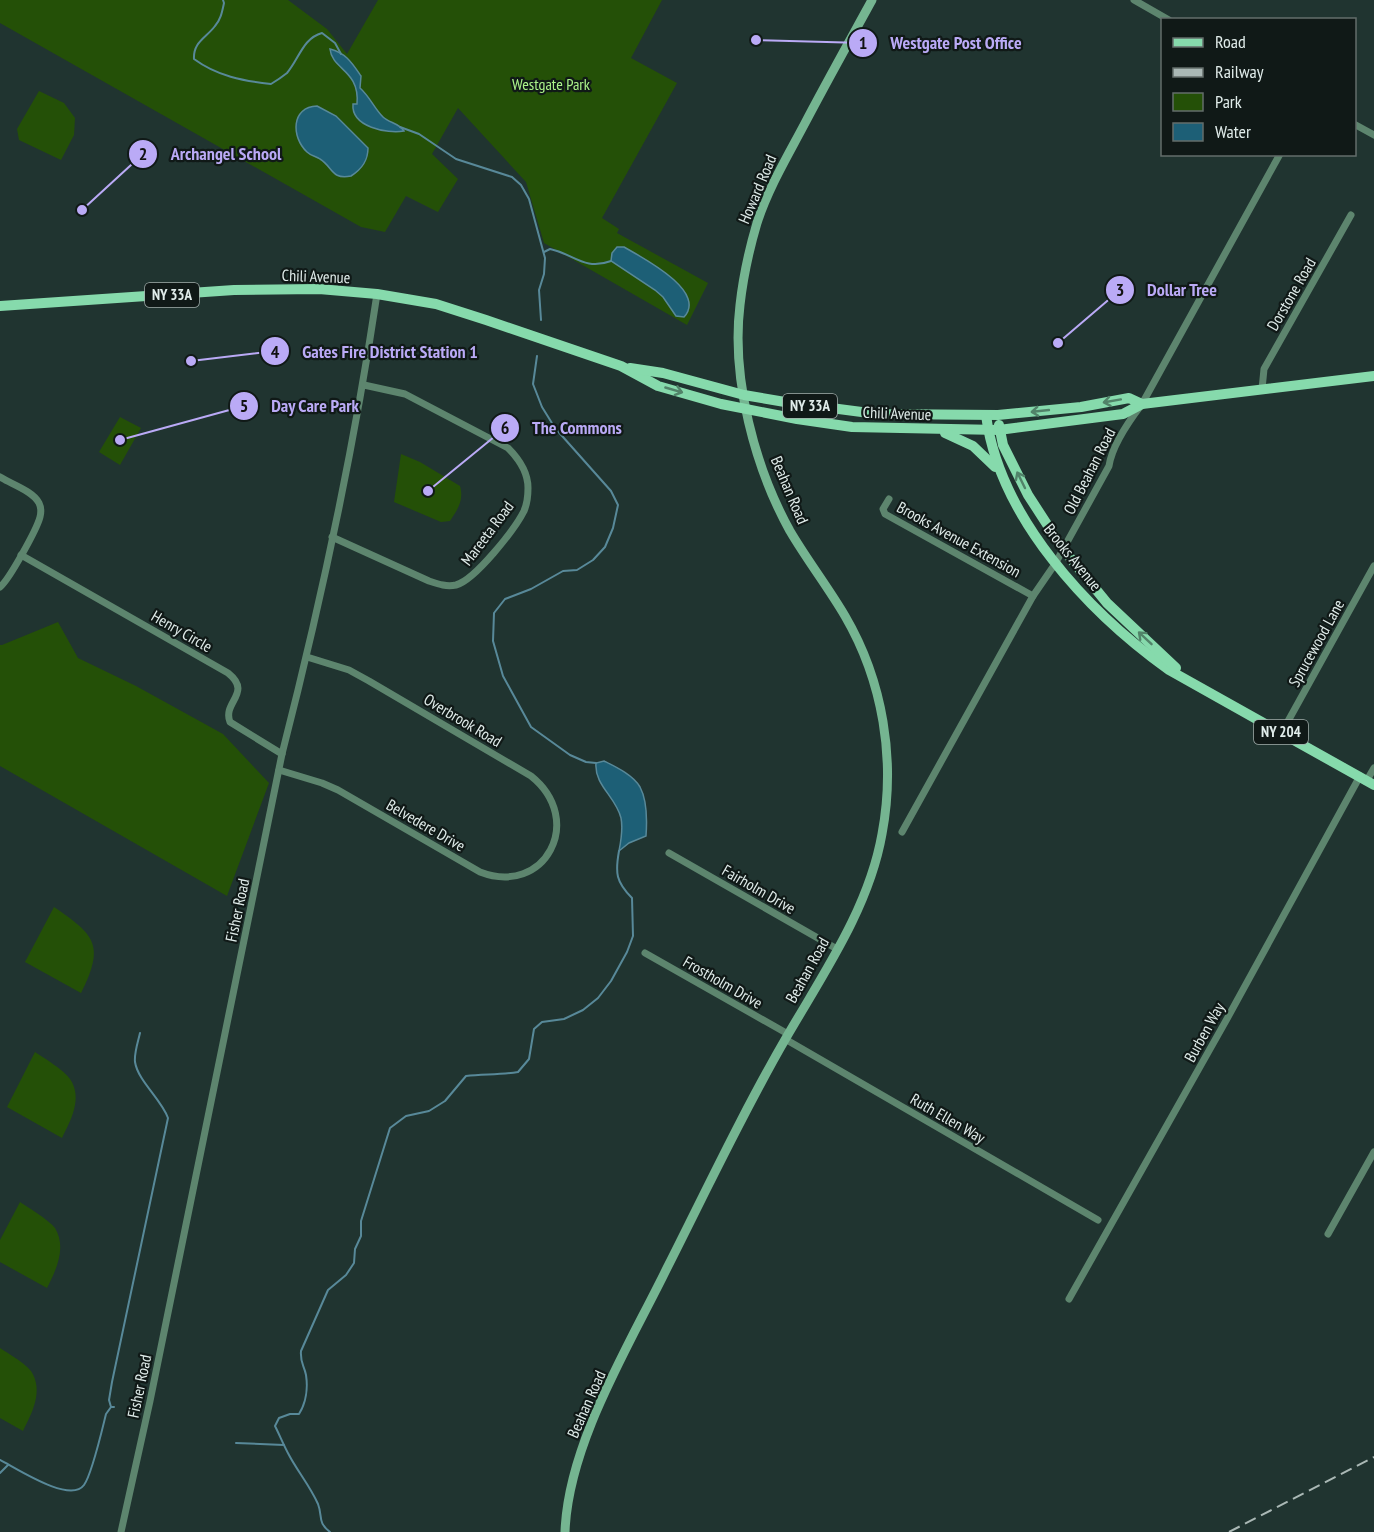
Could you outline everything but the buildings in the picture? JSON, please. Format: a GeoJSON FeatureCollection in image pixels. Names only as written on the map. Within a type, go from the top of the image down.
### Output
{"type":"FeatureCollection","features":[{"type":"Feature","properties":{"kind":"main road","name":"Chili Avenue"},"geometry":{"type":"LineString","coordinates":[[0,306],[234,290],[320,289],[377,294],[436,304],[621,366],[658,386],[746,409],[852,427],[994,430],[1123,414],[1142,404],[1374,376]]}},
{"type":"Feature","properties":{"kind":"main road","name":"Chili Avenue"},"geometry":{"type":"LineString","coordinates":[[621,366],[663,372],[744,395],[877,414],[998,415],[1129,398],[1142,404]]}},
{"type":"Feature","properties":{"kind":"main road","name":"Brooks Avenue"},"geometry":{"type":"LineString","coordinates":[[986,415],[1004,445],[1028,495],[1063,549],[1107,603],[1187,679]]}},
{"type":"Feature","properties":{"kind":"main road","name":"Brooks Avenue"},"geometry":{"type":"LineString","coordinates":[[998,415],[991,445],[1002,475],[1033,532],[1055,564],[1099,612],[1139,649],[1168,670],[1367,780]]}},
{"type":"Feature","properties":{"kind":"main road","name":"NY 204"},"geometry":{"type":"LineString","coordinates":[[936,429],[973,446],[1002,475]]}},
{"type":"Feature","properties":{"kind":"street","name":"Howard Road"},"geometry":{"type":"LineString","coordinates":[[746,409],[740,365],[739,309],[750,249],[758,221],[785,159],[872,0]]}},
{"type":"Feature","properties":{"kind":"street"},"geometry":{"type":"LineString","coordinates":[[1134,0],[1165,18]]}},
{"type":"Feature","properties":{"kind":"street"},"geometry":{"type":"LineString","coordinates":[[1356,125],[1374,135]]}},
{"type":"Feature","properties":{"kind":"street","name":"Old Beahan Road"},"geometry":{"type":"LineString","coordinates":[[902,832],[1033,596],[1055,564],[1109,466],[1110,458],[1279,156]]}},
{"type":"Feature","properties":{"kind":"street","name":"Dorstone Road"},"geometry":{"type":"LineString","coordinates":[[1262,389],[1264,369],[1351,215]]}},
{"type":"Feature","properties":{"kind":"street","name":"Fisher Road"},"geometry":{"type":"LineString","coordinates":[[121,1532],[159,1358],[282,754],[307,657],[364,385],[377,294]]}},
{"type":"Feature","properties":{"kind":"street","name":"Mareeta Road"},"geometry":{"type":"LineString","coordinates":[[332,537],[429,581],[441,585],[456,585],[468,580],[478,571],[518,520],[527,501],[528,486],[524,470],[518,458],[508,448],[405,394],[364,385]]}},
{"type":"Feature","properties":{"kind":"street","name":"Beahan Road"},"geometry":{"type":"LineString","coordinates":[[565,1532],[566,1514],[577,1463],[598,1407],[756,1091],[837,949],[870,880],[882,835],[888,782],[885,729],[866,658],[844,615],[795,539],[776,503],[753,438],[746,409]]}},
{"type":"Feature","properties":{"kind":"street"},"geometry":{"type":"LineString","coordinates":[[0,477],[35,498],[41,510],[38,522],[21,555],[0,586]]}},
{"type":"Feature","properties":{"kind":"street","name":"Brooks Avenue Extension"},"geometry":{"type":"LineString","coordinates":[[889,499],[884,509],[885,514],[1033,596]]}},
{"type":"Feature","properties":{"kind":"street","name":"Henry Circle"},"geometry":{"type":"LineString","coordinates":[[21,555],[235,679],[239,685],[229,711],[230,722],[282,754]]}},
{"type":"Feature","properties":{"kind":"street","name":"Sprucewood Lane"},"geometry":{"type":"LineString","coordinates":[[1282,732],[1374,566]]}},
{"type":"Feature","properties":{"kind":"street","name":"Overbrook Road"},"geometry":{"type":"LineString","coordinates":[[307,657],[349,670],[542,784],[556,811],[558,826],[552,845]]}},
{"type":"Feature","properties":{"kind":"street","name":"Burben Way"},"geometry":{"type":"LineString","coordinates":[[1069,1299],[1223,1027],[1374,768]]}},
{"type":"Feature","properties":{"kind":"street","name":"Belvedere Drive"},"geometry":{"type":"LineString","coordinates":[[279,770],[338,790],[492,877],[505,878],[532,869],[542,861],[552,845]]}},
{"type":"Feature","properties":{"kind":"street","name":"Fairholm Drive"},"geometry":{"type":"LineString","coordinates":[[669,853],[837,949]]}},
{"type":"Feature","properties":{"kind":"street","name":"Frostholm Drive"},"geometry":{"type":"LineString","coordinates":[[645,953],[787,1037]]}},
{"type":"Feature","properties":{"kind":"street","name":"Ruth Ellen Way"},"geometry":{"type":"LineString","coordinates":[[787,1037],[1098,1220]]}},
{"type":"Feature","properties":{"kind":"street"},"geometry":{"type":"LineString","coordinates":[[1328,1234],[1374,1152]]}},
{"type":"Feature","properties":{"kind":"green space","name":"Westgate Park"},"geometry":{"type":"Polygon","coordinates":[[[0,0],[288,0],[327,29],[347,54],[378,0],[662,0],[631,58],[677,83],[602,218],[619,229],[617,233],[708,283],[687,325],[544,243],[526,182],[458,108],[432,154],[458,179],[438,212],[406,196],[385,232],[361,227],[0,23],[0,0]]]}},
{"type":"Feature","properties":{"kind":"green space"},"geometry":{"type":"Polygon","coordinates":[[[39,91],[64,103],[75,118],[74,135],[61,160],[19,140],[17,129],[39,91]]]}},
{"type":"Feature","properties":{"kind":"green space"},"geometry":{"type":"Polygon","coordinates":[[[120,417],[141,428],[120,465],[99,452],[120,417]]]}},
{"type":"Feature","properties":{"kind":"green space"},"geometry":{"type":"Polygon","coordinates":[[[401,454],[420,462],[460,486],[461,500],[450,521],[441,522],[394,502],[401,454]]]}},
{"type":"Feature","properties":{"kind":"green space"},"geometry":{"type":"Polygon","coordinates":[[[58,622],[78,658],[136,686],[223,734],[269,783],[227,896],[0,766],[0,645],[58,622]]]}},
{"type":"Feature","properties":{"kind":"green space"},"geometry":{"type":"Polygon","coordinates":[[[54,907],[79,926],[92,942],[93,963],[81,993],[25,962],[54,907]]]}},
{"type":"Feature","properties":{"kind":"green space"},"geometry":{"type":"Polygon","coordinates":[[[35,1052],[54,1064],[74,1086],[76,1101],[62,1138],[7,1107],[35,1052]]]}},
{"type":"Feature","properties":{"kind":"green space"},"geometry":{"type":"Polygon","coordinates":[[[20,1202],[48,1221],[55,1228],[58,1236],[59,1259],[47,1288],[0,1262],[0,1240],[20,1202]]]}},
{"type":"Feature","properties":{"kind":"green space"},"geometry":{"type":"Polygon","coordinates":[[[0,1348],[25,1365],[35,1379],[37,1394],[23,1431],[0,1418],[0,1348]]]}},
{"type":"Feature","properties":{"kind":"water"},"geometry":{"type":"Polygon","coordinates":[[[330,49],[340,53],[351,63],[361,76],[360,88],[383,117],[404,131],[380,130],[358,118],[353,104],[357,104],[354,84],[335,62],[330,49]]]}},
{"type":"Feature","properties":{"kind":"water"},"geometry":{"type":"Polygon","coordinates":[[[317,106],[336,116],[368,148],[364,164],[351,176],[344,177],[336,174],[324,162],[307,152],[298,139],[296,124],[298,117],[308,108],[317,106]]]}},
{"type":"Feature","properties":{"kind":"water"},"geometry":{"type":"Polygon","coordinates":[[[617,247],[624,247],[644,258],[680,286],[687,296],[689,307],[684,317],[676,316],[663,297],[655,290],[611,261],[612,253],[617,247]]]}},
{"type":"Feature","properties":{"kind":"water"},"geometry":{"type":"Polygon","coordinates":[[[604,761],[624,772],[637,783],[645,805],[646,836],[629,843],[619,851],[621,818],[596,771],[596,763],[604,761]]]}},
{"type":"Feature","properties":{"kind":"waterway"},"geometry":{"type":"LineString","coordinates":[[223,0],[219,21],[198,44],[194,53],[194,59],[212,70],[240,79],[271,84],[287,73],[310,39],[322,33],[335,43],[341,54]]}},
{"type":"Feature","properties":{"kind":"waterway"},"geometry":{"type":"LineString","coordinates":[[400,127],[419,134],[456,159],[512,177],[521,185],[529,199],[545,258],[544,274],[539,290],[541,320]]}},
{"type":"Feature","properties":{"kind":"waterway"},"geometry":{"type":"LineString","coordinates":[[544,252],[550,249],[593,264],[611,261]]}},
{"type":"Feature","properties":{"kind":"waterway"},"geometry":{"type":"LineString","coordinates":[[537,356],[533,384],[542,407],[555,428],[611,491],[618,505],[613,528],[605,547],[593,560],[577,570],[563,571],[531,589],[505,599],[494,613],[493,641],[503,676],[531,727],[570,755],[586,762],[596,763]]}},
{"type":"Feature","properties":{"kind":"waterway"},"geometry":{"type":"LineString","coordinates":[[330,1532],[323,1525],[315,1497],[289,1455],[275,1426],[279,1418],[299,1414],[303,1405],[307,1380],[301,1351],[328,1290],[346,1275],[354,1263],[355,1249],[361,1236],[361,1221],[390,1128],[406,1116],[429,1111],[445,1101],[466,1076],[518,1072],[529,1059],[534,1029],[542,1022],[564,1019],[583,1010],[598,998],[611,981],[633,936],[632,898],[618,877],[619,851]]}},
{"type":"Feature","properties":{"kind":"waterway"},"geometry":{"type":"LineString","coordinates":[[111,1407],[109,1400],[112,1382],[168,1118],[137,1069],[135,1055],[140,1033]]}},
{"type":"Feature","properties":{"kind":"waterway"},"geometry":{"type":"LineString","coordinates":[[0,1460],[55,1488],[77,1490],[84,1485],[87,1479],[106,1414],[111,1407],[114,1407]]}},
{"type":"Feature","properties":{"kind":"waterway"},"geometry":{"type":"LineString","coordinates":[[236,1443],[284,1445]]}},
{"type":"Feature","properties":{"kind":"waterway"},"geometry":{"type":"LineString","coordinates":[[0,1473],[8,1465]]}},
{"type":"Feature","properties":{"kind":"railway"},"geometry":{"type":"LineString","coordinates":[[1229,1532],[1374,1457]]}},
{"type":"Feature","properties":{"kind":"place","name":"Westgate Post Office"},"geometry":{"type":"Point","coordinates":[756,40]}},
{"type":"Feature","properties":{"kind":"place","name":"Archangel School"},"geometry":{"type":"Point","coordinates":[82,210]}},
{"type":"Feature","properties":{"kind":"place","name":"Dollar Tree"},"geometry":{"type":"Point","coordinates":[1058,343]}},
{"type":"Feature","properties":{"kind":"place","name":"Gates Fire District Station 1"},"geometry":{"type":"Point","coordinates":[191,361]}},
{"type":"Feature","properties":{"kind":"place","name":"Day Care Park"},"geometry":{"type":"Point","coordinates":[120,440]}},
{"type":"Feature","properties":{"kind":"place","name":"The Commons"},"geometry":{"type":"Point","coordinates":[428,491]}}]}
